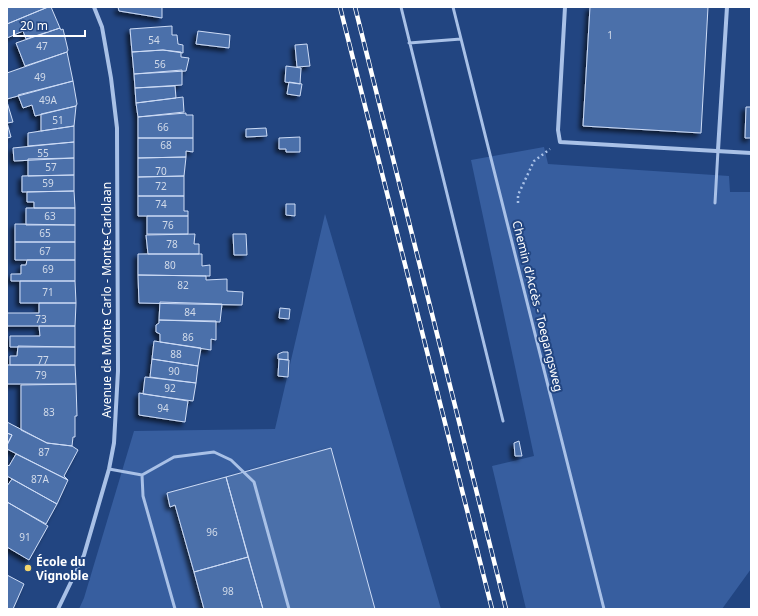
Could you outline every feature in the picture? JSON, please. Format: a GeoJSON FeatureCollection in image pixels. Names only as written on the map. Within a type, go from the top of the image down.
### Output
{"type":"FeatureCollection","features":[{"type":"Feature","properties":{"kind":"street","name":"Avenue de Monte Carlo - Monte-Carlolaan"},"geometry":{"type":"LineString","coordinates":[[58,609],[84,555],[109,469],[114,443],[118,370],[117,128],[111,78],[102,27],[94,7]]}},
{"type":"Feature","properties":{"kind":"street"},"geometry":{"type":"LineString","coordinates":[[565,7],[558,130],[560,142],[751,153]]}},
{"type":"Feature","properties":{"kind":"street"},"geometry":{"type":"LineString","coordinates":[[718,150],[727,7]]}},
{"type":"Feature","properties":{"kind":"lane"},"geometry":{"type":"LineString","coordinates":[[401,7],[503,421]]}},
{"type":"Feature","properties":{"kind":"lane","name":"Chemin d'Accès - Toegangsweg"},"geometry":{"type":"LineString","coordinates":[[453,7],[604,609]]}},
{"type":"Feature","properties":{"kind":"lane"},"geometry":{"type":"LineString","coordinates":[[409,43],[461,39]]}},
{"type":"Feature","properties":{"kind":"lane"},"geometry":{"type":"LineString","coordinates":[[715,203],[718,150]]}},
{"type":"Feature","properties":{"kind":"lane"},"geometry":{"type":"LineString","coordinates":[[109,469],[142,475],[174,457],[214,452],[231,460],[254,482],[288,609]]}},
{"type":"Feature","properties":{"kind":"lane"},"geometry":{"type":"LineString","coordinates":[[142,475],[143,496],[175,609]]}},
{"type":"Feature","properties":{"kind":"path"},"geometry":{"type":"LineString","coordinates":[[517,209],[518,195],[534,161],[560,142]]}},
{"type":"Feature","properties":{"kind":"shaded area"},"geometry":{"type":"Polygon","coordinates":[[[544,147],[548,164],[729,176],[730,192],[751,192],[751,569],[722,609],[526,609],[492,466],[534,456],[471,160],[544,147]]]}},
{"type":"Feature","properties":{"kind":"shaded area"},"geometry":{"type":"Polygon","coordinates":[[[325,214],[441,609],[79,609],[84,598],[134,431],[275,429],[325,214]]]}},
{"type":"Feature","properties":{"kind":"building"},"geometry":{"type":"Polygon","coordinates":[[[7,7],[48,7],[7,24],[7,7]]]}},
{"type":"Feature","properties":{"kind":"building"},"geometry":{"type":"Polygon","coordinates":[[[51,7],[60,28],[26,39],[23,31],[7,38],[7,24],[51,7]]]}},
{"type":"Feature","properties":{"kind":"building"},"geometry":{"type":"Polygon","coordinates":[[[118,7],[162,7],[162,18],[119,11],[118,7]]]}},
{"type":"Feature","properties":{"kind":"building"},"geometry":{"type":"Polygon","coordinates":[[[590,7],[708,7],[701,133],[583,126],[590,7]]]}},
{"type":"Feature","properties":{"kind":"building"},"geometry":{"type":"Polygon","coordinates":[[[172,26],[172,35],[177,35],[178,44],[183,45],[183,53],[163,50],[132,52],[130,29],[172,26]]]}},
{"type":"Feature","properties":{"kind":"building"},"geometry":{"type":"Polygon","coordinates":[[[60,28],[61,30],[63,29],[68,50],[67,52],[25,66],[16,43],[60,28]]]}},
{"type":"Feature","properties":{"kind":"building"},"geometry":{"type":"Polygon","coordinates":[[[198,31],[230,35],[229,48],[196,44],[198,31]]]}},
{"type":"Feature","properties":{"kind":"building"},"geometry":{"type":"Polygon","coordinates":[[[307,44],[310,66],[297,67],[295,45],[307,44]]]}},
{"type":"Feature","properties":{"kind":"building"},"geometry":{"type":"Polygon","coordinates":[[[163,50],[181,52],[181,57],[189,58],[186,71],[134,74],[132,52],[163,50]]]}},
{"type":"Feature","properties":{"kind":"building"},"geometry":{"type":"Polygon","coordinates":[[[67,52],[73,81],[7,99],[7,73],[67,52]]]}},
{"type":"Feature","properties":{"kind":"building"},"geometry":{"type":"Polygon","coordinates":[[[286,66],[301,68],[300,84],[285,82],[286,66]]]}},
{"type":"Feature","properties":{"kind":"building"},"geometry":{"type":"Polygon","coordinates":[[[182,70],[182,85],[135,88],[134,74],[182,70]]]}},
{"type":"Feature","properties":{"kind":"building"},"geometry":{"type":"Polygon","coordinates":[[[73,81],[77,104],[76,106],[35,116],[32,105],[23,108],[18,95],[73,81]]]}},
{"type":"Feature","properties":{"kind":"building"},"geometry":{"type":"Polygon","coordinates":[[[289,82],[302,84],[300,96],[287,94],[289,82]]]}},
{"type":"Feature","properties":{"kind":"building"},"geometry":{"type":"Polygon","coordinates":[[[175,86],[176,98],[136,103],[135,88],[175,86]]]}},
{"type":"Feature","properties":{"kind":"building"},"geometry":{"type":"Polygon","coordinates":[[[183,97],[184,112],[138,117],[136,103],[183,97]]]}},
{"type":"Feature","properties":{"kind":"building"},"geometry":{"type":"Polygon","coordinates":[[[7,102],[13,122],[7,123],[7,102]]]}},
{"type":"Feature","properties":{"kind":"building"},"geometry":{"type":"Polygon","coordinates":[[[76,106],[74,126],[41,131],[41,114],[76,106]]]}},
{"type":"Feature","properties":{"kind":"building"},"geometry":{"type":"Polygon","coordinates":[[[746,107],[751,107],[751,138],[745,138],[746,107]]]}},
{"type":"Feature","properties":{"kind":"building"},"geometry":{"type":"Polygon","coordinates":[[[186,113],[186,115],[193,115],[193,138],[138,138],[138,117],[186,113]]]}},
{"type":"Feature","properties":{"kind":"building"},"geometry":{"type":"Polygon","coordinates":[[[7,123],[11,137],[7,138],[7,123]]]}},
{"type":"Feature","properties":{"kind":"building"},"geometry":{"type":"Polygon","coordinates":[[[74,126],[74,142],[28,146],[28,133],[74,126]]]}},
{"type":"Feature","properties":{"kind":"building"},"geometry":{"type":"Polygon","coordinates":[[[266,128],[267,136],[246,137],[246,129],[266,128]]]}},
{"type":"Feature","properties":{"kind":"building"},"geometry":{"type":"Polygon","coordinates":[[[300,137],[300,152],[286,152],[286,149],[279,149],[279,138],[300,137]]]}},
{"type":"Feature","properties":{"kind":"building"},"geometry":{"type":"Polygon","coordinates":[[[138,138],[193,138],[193,152],[186,151],[186,157],[138,158],[138,138]]]}},
{"type":"Feature","properties":{"kind":"building"},"geometry":{"type":"Polygon","coordinates":[[[74,142],[74,158],[14,161],[13,148],[74,142]]]}},
{"type":"Feature","properties":{"kind":"building"},"geometry":{"type":"Polygon","coordinates":[[[186,157],[184,176],[138,177],[138,158],[186,157]]]}},
{"type":"Feature","properties":{"kind":"building"},"geometry":{"type":"Polygon","coordinates":[[[74,158],[74,175],[28,176],[28,159],[74,158]]]}},
{"type":"Feature","properties":{"kind":"building"},"geometry":{"type":"Polygon","coordinates":[[[74,175],[74,191],[22,192],[22,176],[74,175]]]}},
{"type":"Feature","properties":{"kind":"building"},"geometry":{"type":"Polygon","coordinates":[[[184,176],[184,196],[138,196],[138,177],[184,176]]]}},
{"type":"Feature","properties":{"kind":"building"},"geometry":{"type":"Polygon","coordinates":[[[74,191],[75,208],[34,208],[34,202],[27,202],[27,192],[74,191]]]}},
{"type":"Feature","properties":{"kind":"building"},"geometry":{"type":"Polygon","coordinates":[[[138,196],[184,196],[184,211],[188,211],[188,216],[138,216],[138,196]]]}},
{"type":"Feature","properties":{"kind":"building"},"geometry":{"type":"Polygon","coordinates":[[[286,204],[295,204],[295,216],[286,215],[286,204]]]}},
{"type":"Feature","properties":{"kind":"building"},"geometry":{"type":"Polygon","coordinates":[[[26,208],[75,208],[75,225],[26,225],[26,208]]]}},
{"type":"Feature","properties":{"kind":"building"},"geometry":{"type":"Polygon","coordinates":[[[147,216],[188,216],[188,234],[147,234],[147,216]]]}},
{"type":"Feature","properties":{"kind":"building"},"geometry":{"type":"Polygon","coordinates":[[[15,224],[75,225],[75,242],[15,242],[15,224]]]}},
{"type":"Feature","properties":{"kind":"building"},"geometry":{"type":"Polygon","coordinates":[[[195,234],[194,244],[199,244],[199,254],[148,254],[146,235],[195,234]]]}},
{"type":"Feature","properties":{"kind":"building"},"geometry":{"type":"Polygon","coordinates":[[[233,234],[246,234],[247,255],[234,255],[233,234]]]}},
{"type":"Feature","properties":{"kind":"building"},"geometry":{"type":"Polygon","coordinates":[[[15,242],[75,242],[75,260],[15,260],[15,242]]]}},
{"type":"Feature","properties":{"kind":"building"},"geometry":{"type":"Polygon","coordinates":[[[138,254],[202,254],[202,266],[210,265],[210,276],[138,275],[138,254]]]}},
{"type":"Feature","properties":{"kind":"building"},"geometry":{"type":"Polygon","coordinates":[[[27,260],[75,260],[75,281],[11,281],[11,274],[21,274],[21,265],[26,265],[27,260]]]}},
{"type":"Feature","properties":{"kind":"building"},"geometry":{"type":"Polygon","coordinates":[[[138,275],[206,276],[206,280],[227,279],[227,291],[243,292],[242,305],[139,303],[138,275]]]}},
{"type":"Feature","properties":{"kind":"building"},"geometry":{"type":"Polygon","coordinates":[[[20,281],[75,281],[76,303],[20,303],[20,281]]]}},
{"type":"Feature","properties":{"kind":"building"},"geometry":{"type":"Polygon","coordinates":[[[160,302],[222,304],[220,322],[159,320],[160,302]]]}},
{"type":"Feature","properties":{"kind":"building"},"geometry":{"type":"Polygon","coordinates":[[[39,303],[76,303],[75,326],[7,326],[7,313],[39,313],[39,303]]]}},
{"type":"Feature","properties":{"kind":"building"},"geometry":{"type":"Polygon","coordinates":[[[280,308],[290,309],[289,319],[279,318],[280,308]]]}},
{"type":"Feature","properties":{"kind":"building"},"geometry":{"type":"Polygon","coordinates":[[[159,320],[216,321],[216,340],[211,339],[211,350],[160,342],[160,334],[156,332],[156,325],[159,323],[159,320]]]}},
{"type":"Feature","properties":{"kind":"building"},"geometry":{"type":"Polygon","coordinates":[[[39,326],[75,326],[75,347],[10,347],[10,336],[40,336],[39,326]]]}},
{"type":"Feature","properties":{"kind":"building"},"geometry":{"type":"Polygon","coordinates":[[[154,341],[201,348],[198,366],[152,359],[154,341]]]}},
{"type":"Feature","properties":{"kind":"building"},"geometry":{"type":"Polygon","coordinates":[[[18,346],[75,347],[75,365],[10,365],[10,356],[17,356],[18,346]]]}},
{"type":"Feature","properties":{"kind":"building"},"geometry":{"type":"Polygon","coordinates":[[[288,352],[288,360],[278,359],[278,354],[288,352]]]}},
{"type":"Feature","properties":{"kind":"building"},"geometry":{"type":"Polygon","coordinates":[[[152,359],[198,366],[196,383],[150,377],[152,359]]]}},
{"type":"Feature","properties":{"kind":"building"},"geometry":{"type":"Polygon","coordinates":[[[279,359],[289,360],[288,377],[278,376],[279,359]]]}},
{"type":"Feature","properties":{"kind":"building"},"geometry":{"type":"Polygon","coordinates":[[[7,365],[75,365],[76,384],[7,384],[7,365]]]}},
{"type":"Feature","properties":{"kind":"building"},"geometry":{"type":"Polygon","coordinates":[[[145,377],[196,383],[193,401],[143,394],[145,377]]]}},
{"type":"Feature","properties":{"kind":"building"},"geometry":{"type":"Polygon","coordinates":[[[76,384],[77,416],[75,416],[75,437],[73,437],[72,446],[47,443],[21,430],[21,385],[76,384]]]}},
{"type":"Feature","properties":{"kind":"building"},"geometry":{"type":"Polygon","coordinates":[[[139,393],[188,401],[185,422],[139,415],[139,393]]]}},
{"type":"Feature","properties":{"kind":"building"},"geometry":{"type":"Polygon","coordinates":[[[7,422],[47,443],[72,446],[78,450],[64,476],[68,480],[7,449],[7,445],[12,435],[7,433],[7,422]]]}},
{"type":"Feature","properties":{"kind":"building"},"geometry":{"type":"Polygon","coordinates":[[[7,433],[12,435],[7,445],[7,433]]]}},
{"type":"Feature","properties":{"kind":"building"},"geometry":{"type":"Polygon","coordinates":[[[519,441],[522,456],[515,456],[514,443],[519,441]]]}},
{"type":"Feature","properties":{"kind":"building"},"geometry":{"type":"Polygon","coordinates":[[[331,448],[375,609],[263,609],[226,477],[331,448]]]}},
{"type":"Feature","properties":{"kind":"building"},"geometry":{"type":"Polygon","coordinates":[[[16,454],[68,480],[57,504],[7,476],[7,464],[9,466],[16,454]]]}},
{"type":"Feature","properties":{"kind":"building"},"geometry":{"type":"Polygon","coordinates":[[[226,477],[248,557],[194,572],[175,505],[170,507],[167,493],[226,477]]]}},
{"type":"Feature","properties":{"kind":"building"},"geometry":{"type":"Polygon","coordinates":[[[12,479],[57,504],[46,524],[7,502],[7,486],[12,479]]]}},
{"type":"Feature","properties":{"kind":"building"},"geometry":{"type":"Polygon","coordinates":[[[7,502],[48,526],[29,560],[7,547],[7,502]]]}},
{"type":"Feature","properties":{"kind":"building"},"geometry":{"type":"Polygon","coordinates":[[[248,557],[263,609],[204,609],[194,572],[248,557]]]}},
{"type":"Feature","properties":{"kind":"building"},"geometry":{"type":"Polygon","coordinates":[[[7,575],[24,584],[13,609],[7,609],[7,575]]]}},
{"type":"Feature","properties":{"kind":"railway"},"geometry":{"type":"LineString","coordinates":[[340,7],[492,609]]}},
{"type":"Feature","properties":{"kind":"railway"},"geometry":{"type":"LineString","coordinates":[[355,7],[506,609]]}},
{"type":"Feature","properties":{"kind":"place","name":"École du Vignoble"},"geometry":{"type":"Point","coordinates":[28,568]}}]}
